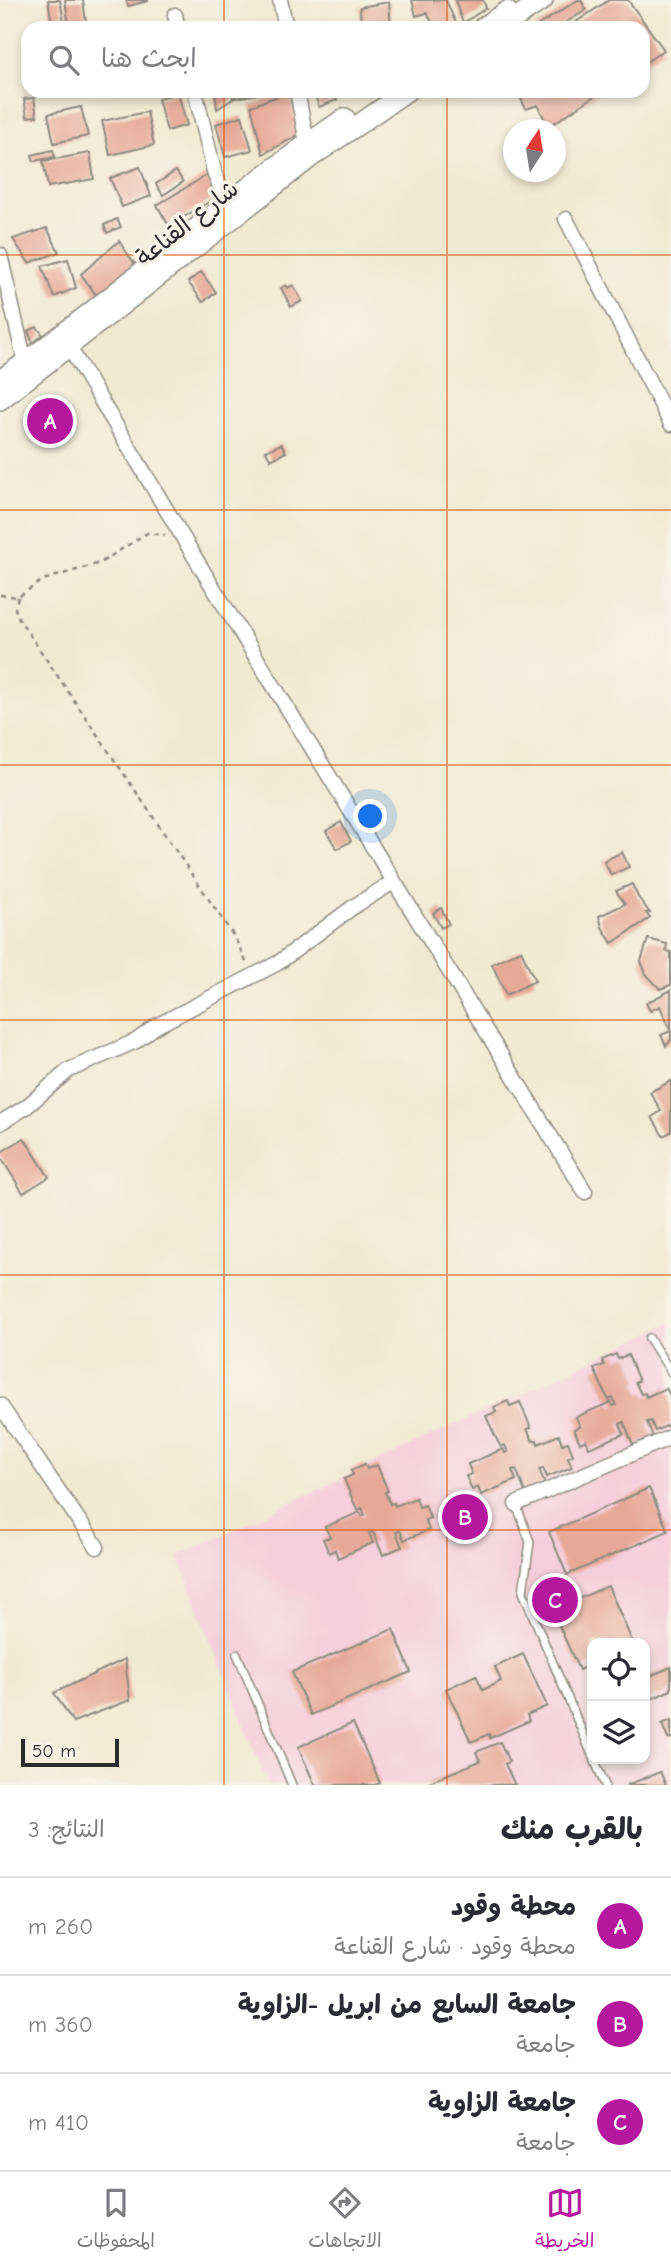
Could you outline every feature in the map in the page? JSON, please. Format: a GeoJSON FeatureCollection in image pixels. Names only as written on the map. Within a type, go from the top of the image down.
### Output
{"type":"FeatureCollection","features":[{"type":"Feature","properties":{"kind":"street"},"geometry":{"type":"LineString","coordinates":[[280,0],[284,21]]}},
{"type":"Feature","properties":{"kind":"street"},"geometry":{"type":"LineString","coordinates":[[492,21],[522,0]]}},
{"type":"Feature","properties":{"kind":"street"},"geometry":{"type":"LineString","coordinates":[[511,21],[543,0]]}},
{"type":"Feature","properties":{"kind":"street"},"geometry":{"type":"LineString","coordinates":[[197,98],[215,175],[228,203]]}},
{"type":"Feature","properties":{"kind":"street"},"geometry":{"type":"LineString","coordinates":[[299,98],[307,143]]}},
{"type":"Feature","properties":{"kind":"street","name":"شارع القناعة"},"geometry":{"type":"LineString","coordinates":[[0,380],[307,143],[376,98]]}},
{"type":"Feature","properties":{"kind":"street","name":"شارع القناعة"},"geometry":{"type":"LineString","coordinates":[[0,400],[310,158],[397,98]]}},
{"type":"Feature","properties":{"kind":"street"},"geometry":{"type":"LineString","coordinates":[[566,219],[671,424]]}},
{"type":"Feature","properties":{"kind":"street"},"geometry":{"type":"LineString","coordinates":[[0,255],[25,362]]}},
{"type":"Feature","properties":{"kind":"street"},"geometry":{"type":"LineString","coordinates":[[69,347],[585,1192]]}},
{"type":"Feature","properties":{"kind":"street"},"geometry":{"type":"LineString","coordinates":[[0,1123],[26,1107],[69,1070],[136,1041],[156,1026],[278,963],[393,881]]}},
{"type":"Feature","properties":{"kind":"street"},"geometry":{"type":"LineString","coordinates":[[0,1405],[97,1547]]}},
{"type":"Feature","properties":{"kind":"street"},"geometry":{"type":"LineString","coordinates":[[516,1504],[671,1437]]}},
{"type":"Feature","properties":{"kind":"lane"},"geometry":{"type":"LineString","coordinates":[[649,1338],[671,1372]]}},
{"type":"Feature","properties":{"kind":"lane"},"geometry":{"type":"LineString","coordinates":[[516,1504],[530,1542],[523,1592],[587,1743]]}},
{"type":"Feature","properties":{"kind":"lane"},"geometry":{"type":"LineString","coordinates":[[237,1654],[292,1785]]}},
{"type":"Feature","properties":{"kind":"lane"},"geometry":{"type":"LineString","coordinates":[[596,1764],[605,1785]]}},
{"type":"Feature","properties":{"kind":"path"},"geometry":{"type":"LineString","coordinates":[[170,542],[163,533],[147,533],[100,563],[43,580],[18,597],[15,608],[19,619],[235,938],[247,964],[250,979]]}},
{"type":"Feature","properties":{"kind":"path"},"geometry":{"type":"LineString","coordinates":[[0,595],[18,597]]}},
{"type":"Feature","properties":{"kind":"shaded area"},"geometry":{"type":"Polygon","coordinates":[[[671,1323],[671,1785],[268,1785],[178,1556],[671,1323]]]}},
{"type":"Feature","properties":{"kind":"building"},"geometry":{"type":"Polygon","coordinates":[[[48,0],[60,0],[64,21],[52,21],[48,0]]]}},
{"type":"Feature","properties":{"kind":"building"},"geometry":{"type":"Polygon","coordinates":[[[65,0],[83,0],[86,21],[68,21],[65,0]]]}},
{"type":"Feature","properties":{"kind":"building"},"geometry":{"type":"Polygon","coordinates":[[[126,0],[148,0],[148,1],[128,6],[126,0]]]}},
{"type":"Feature","properties":{"kind":"building"},"geometry":{"type":"Polygon","coordinates":[[[412,0],[446,0],[455,21],[431,21],[427,13],[416,16],[412,0]]]}},
{"type":"Feature","properties":{"kind":"building"},"geometry":{"type":"Polygon","coordinates":[[[455,0],[483,0],[486,8],[462,21],[455,0]]]}},
{"type":"Feature","properties":{"kind":"building"},"geometry":{"type":"Polygon","coordinates":[[[578,0],[581,0],[586,10],[568,21],[545,21],[578,0]]]}},
{"type":"Feature","properties":{"kind":"building"},"geometry":{"type":"Polygon","coordinates":[[[609,0],[628,0],[643,21],[578,21],[609,0]]]}},
{"type":"Feature","properties":{"kind":"building"},"geometry":{"type":"Polygon","coordinates":[[[389,2],[390,21],[361,21],[360,7],[389,2]]]}},
{"type":"Feature","properties":{"kind":"building"},"geometry":{"type":"Polygon","coordinates":[[[650,31],[664,50],[650,59],[650,31]]]}},
{"type":"Feature","properties":{"kind":"building"},"geometry":{"type":"Polygon","coordinates":[[[34,98],[37,116],[27,117],[24,99],[34,98]]]}},
{"type":"Feature","properties":{"kind":"building"},"geometry":{"type":"Polygon","coordinates":[[[179,98],[187,125],[167,131],[158,99],[179,98]]]}},
{"type":"Feature","properties":{"kind":"building"},"geometry":{"type":"Polygon","coordinates":[[[216,98],[233,98],[233,99],[217,109],[216,98]]]}},
{"type":"Feature","properties":{"kind":"building"},"geometry":{"type":"Polygon","coordinates":[[[273,98],[290,98],[299,135],[263,154],[251,106],[273,98]]]}},
{"type":"Feature","properties":{"kind":"building"},"geometry":{"type":"Polygon","coordinates":[[[316,98],[336,98],[337,100],[319,107],[316,98]]]}},
{"type":"Feature","properties":{"kind":"building"},"geometry":{"type":"Polygon","coordinates":[[[520,98],[592,98],[560,119],[544,119],[538,105],[526,109],[520,98]]]}},
{"type":"Feature","properties":{"kind":"building"},"geometry":{"type":"Polygon","coordinates":[[[81,107],[88,136],[54,143],[48,114],[81,107]]]}},
{"type":"Feature","properties":{"kind":"building"},"geometry":{"type":"Polygon","coordinates":[[[147,112],[154,145],[110,155],[102,121],[147,112]]]}},
{"type":"Feature","properties":{"kind":"building"},"geometry":{"type":"Polygon","coordinates":[[[242,116],[252,150],[225,157],[216,124],[242,116]]]}},
{"type":"Feature","properties":{"kind":"building"},"geometry":{"type":"Polygon","coordinates":[[[53,150],[55,157],[34,161],[32,155],[53,150]]]}},
{"type":"Feature","properties":{"kind":"building"},"geometry":{"type":"Polygon","coordinates":[[[90,153],[94,179],[48,187],[43,161],[90,153]]]}},
{"type":"Feature","properties":{"kind":"building"},"geometry":{"type":"Polygon","coordinates":[[[140,167],[151,196],[122,207],[110,178],[140,167]]]}},
{"type":"Feature","properties":{"kind":"building"},"geometry":{"type":"Polygon","coordinates":[[[176,171],[183,182],[163,195],[156,184],[176,171]]]}},
{"type":"Feature","properties":{"kind":"building"},"geometry":{"type":"Polygon","coordinates":[[[207,175],[220,195],[169,226],[157,205],[207,175]]]}},
{"type":"Feature","properties":{"kind":"building"},"geometry":{"type":"Polygon","coordinates":[[[117,219],[121,227],[107,233],[104,225],[117,219]]]}},
{"type":"Feature","properties":{"kind":"building"},"geometry":{"type":"Polygon","coordinates":[[[47,228],[59,252],[29,263],[13,239],[47,228]]]}},
{"type":"Feature","properties":{"kind":"building"},"geometry":{"type":"Polygon","coordinates":[[[119,241],[136,266],[97,296],[81,274],[119,241]]]}},
{"type":"Feature","properties":{"kind":"building"},"geometry":{"type":"Polygon","coordinates":[[[68,259],[76,288],[54,297],[42,266],[68,259]]]}},
{"type":"Feature","properties":{"kind":"building"},"geometry":{"type":"Polygon","coordinates":[[[201,272],[216,292],[203,302],[188,282],[201,272]]]}},
{"type":"Feature","properties":{"kind":"building"},"geometry":{"type":"Polygon","coordinates":[[[286,285],[287,288],[293,285],[302,301],[291,307],[281,288],[286,285]]]}},
{"type":"Feature","properties":{"kind":"building"},"geometry":{"type":"Polygon","coordinates":[[[37,327],[43,335],[33,343],[28,331],[37,327]]]}},
{"type":"Feature","properties":{"kind":"building"},"geometry":{"type":"Polygon","coordinates":[[[281,444],[286,452],[271,460],[266,451],[281,444]]]}},
{"type":"Feature","properties":{"kind":"building"},"geometry":{"type":"Polygon","coordinates":[[[341,822],[351,841],[337,849],[326,831],[341,822]]]}},
{"type":"Feature","properties":{"kind":"building"},"geometry":{"type":"Polygon","coordinates":[[[622,852],[629,867],[611,875],[604,861],[622,852]]]}},
{"type":"Feature","properties":{"kind":"building"},"geometry":{"type":"Polygon","coordinates":[[[632,884],[650,913],[646,913],[650,918],[612,943],[599,916],[625,904],[616,891],[632,884]]]}},
{"type":"Feature","properties":{"kind":"building"},"geometry":{"type":"Polygon","coordinates":[[[441,908],[449,924],[441,928],[433,913],[441,908]]]}},
{"type":"Feature","properties":{"kind":"building"},"geometry":{"type":"Polygon","coordinates":[[[648,939],[667,944],[666,951],[671,952],[671,985],[660,989],[646,974],[641,961],[648,939]]]}},
{"type":"Feature","properties":{"kind":"building"},"geometry":{"type":"Polygon","coordinates":[[[521,950],[535,981],[506,995],[492,964],[521,950]]]}},
{"type":"Feature","properties":{"kind":"building"},"geometry":{"type":"Polygon","coordinates":[[[671,990],[671,1031],[660,1006],[650,1011],[646,1003],[671,990]]]}},
{"type":"Feature","properties":{"kind":"building"},"geometry":{"type":"Polygon","coordinates":[[[671,1031],[671,1040],[666,1046],[661,1035],[671,1031]]]}},
{"type":"Feature","properties":{"kind":"building"},"geometry":{"type":"Polygon","coordinates":[[[671,1081],[671,1132],[663,1136],[652,1117],[661,1111],[650,1092],[671,1081]]]}},
{"type":"Feature","properties":{"kind":"building"},"geometry":{"type":"Polygon","coordinates":[[[24,1138],[49,1177],[23,1193],[0,1153],[24,1138]]]}},
{"type":"Feature","properties":{"kind":"building"},"geometry":{"type":"Polygon","coordinates":[[[616,1354],[618,1359],[628,1355],[639,1381],[635,1382],[641,1394],[645,1393],[646,1397],[666,1388],[671,1397],[671,1424],[655,1431],[651,1421],[647,1422],[653,1437],[633,1445],[624,1422],[620,1424],[624,1434],[589,1448],[586,1440],[580,1443],[574,1429],[580,1427],[576,1417],[611,1402],[613,1406],[616,1405],[613,1398],[609,1400],[594,1369],[604,1365],[602,1360],[616,1354]]]}},
{"type":"Feature","properties":{"kind":"building"},"geometry":{"type":"Polygon","coordinates":[[[508,1401],[510,1406],[520,1402],[531,1428],[527,1429],[533,1441],[537,1440],[538,1444],[559,1435],[562,1444],[568,1442],[573,1455],[568,1457],[572,1467],[547,1477],[543,1468],[539,1469],[545,1484],[525,1492],[516,1469],[512,1470],[516,1480],[481,1495],[478,1487],[472,1490],[466,1476],[472,1474],[468,1464],[503,1449],[505,1453],[508,1452],[505,1445],[501,1447],[486,1416],[496,1412],[494,1407],[508,1401]]]}},
{"type":"Feature","properties":{"kind":"building"},"geometry":{"type":"Polygon","coordinates":[[[365,1464],[367,1469],[377,1465],[388,1491],[385,1492],[390,1504],[394,1503],[395,1506],[416,1498],[419,1507],[425,1505],[430,1518],[425,1520],[429,1530],[404,1540],[400,1531],[396,1532],[402,1547],[383,1555],[373,1532],[369,1533],[373,1543],[338,1558],[335,1550],[329,1553],[323,1539],[330,1537],[325,1527],[360,1512],[362,1516],[365,1515],[362,1508],[358,1510],[344,1479],[353,1475],[351,1470],[365,1464]]]}},
{"type":"Feature","properties":{"kind":"building"},"geometry":{"type":"Polygon","coordinates":[[[649,1488],[668,1531],[567,1575],[549,1532],[649,1488]]]}},
{"type":"Feature","properties":{"kind":"building"},"geometry":{"type":"Polygon","coordinates":[[[608,1586],[631,1638],[587,1638],[587,1666],[579,1670],[552,1610],[608,1586]]]}},
{"type":"Feature","properties":{"kind":"building"},"geometry":{"type":"Polygon","coordinates":[[[393,1629],[411,1672],[311,1715],[292,1672],[393,1629]]]}},
{"type":"Feature","properties":{"kind":"building"},"geometry":{"type":"Polygon","coordinates":[[[523,1654],[547,1706],[527,1715],[529,1721],[490,1738],[489,1734],[471,1742],[446,1689],[476,1675],[483,1690],[501,1681],[495,1667],[523,1654]]]}},
{"type":"Feature","properties":{"kind":"building"},"geometry":{"type":"Polygon","coordinates":[[[125,1659],[130,1700],[73,1722],[54,1693],[125,1659]]]}},
{"type":"Feature","properties":{"kind":"building"},"geometry":{"type":"Polygon","coordinates":[[[671,1667],[671,1690],[650,1700],[650,1676],[671,1667]]]}},
{"type":"Feature","properties":{"kind":"building"},"geometry":{"type":"Polygon","coordinates":[[[671,1720],[671,1738],[668,1739],[662,1724],[671,1720]]]}},
{"type":"Feature","properties":{"kind":"building"},"geometry":{"type":"Polygon","coordinates":[[[353,1723],[380,1783],[315,1785],[298,1747],[353,1723]]]}},
{"type":"Feature","properties":{"kind":"building"},"geometry":{"type":"Polygon","coordinates":[[[500,1742],[509,1762],[505,1764],[515,1785],[422,1785],[480,1761],[476,1752],[500,1742]]]}},
{"type":"Feature","properties":{"kind":"building"},"geometry":{"type":"Polygon","coordinates":[[[660,1772],[666,1785],[627,1785],[660,1772]]]}},
{"type":"Feature","properties":{"kind":"place","name":"محطة وقود"},"geometry":{"type":"Point","coordinates":[50,421]}},
{"type":"Feature","properties":{"kind":"place","name":"جامعة السابع من ابريل -الزاوية"},"geometry":{"type":"Point","coordinates":[465,1517]}},
{"type":"Feature","properties":{"kind":"place","name":"جامعة الزاوية"},"geometry":{"type":"Point","coordinates":[555,1600]}}]}
